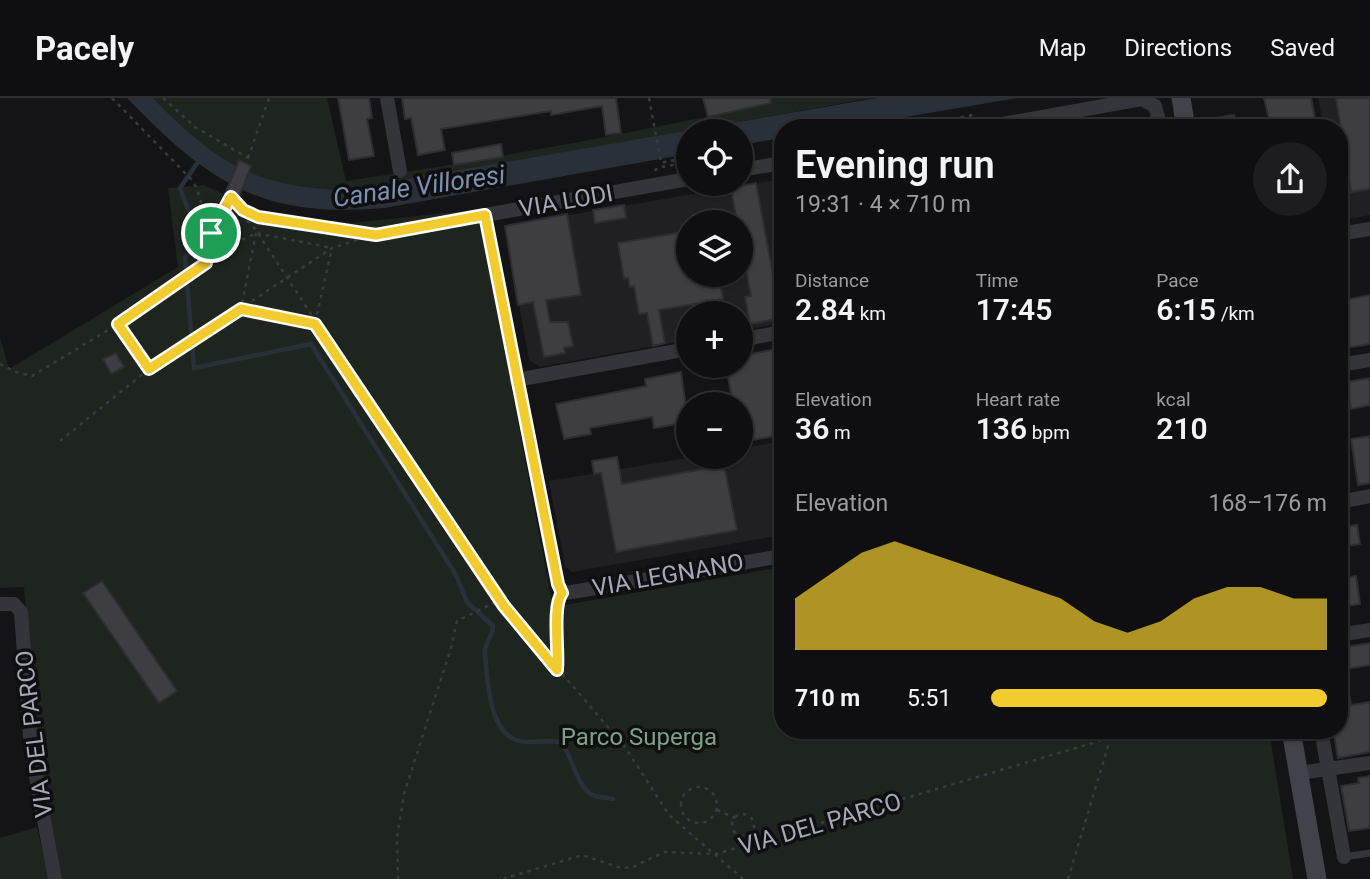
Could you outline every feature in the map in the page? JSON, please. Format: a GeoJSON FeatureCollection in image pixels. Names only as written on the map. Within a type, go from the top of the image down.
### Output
{"type":"FeatureCollection","features":[{"type":"Feature","properties":{"kind":"street"},"geometry":{"type":"LineString","coordinates":[[387,98],[400,171]]}},
{"type":"Feature","properties":{"kind":"street"},"geometry":{"type":"LineString","coordinates":[[1181,98],[1184,119]]}},
{"type":"Feature","properties":{"kind":"street"},"geometry":{"type":"LineString","coordinates":[[1030,119],[1142,99],[1155,106],[1159,119]]}},
{"type":"Feature","properties":{"kind":"street"},"geometry":{"type":"LineString","coordinates":[[753,168],[774,164]]}},
{"type":"Feature","properties":{"kind":"street","name":"VIA LODI"},"geometry":{"type":"LineString","coordinates":[[516,380],[485,215],[676,181]]}},
{"type":"Feature","properties":{"kind":"street"},"geometry":{"type":"LineString","coordinates":[[1348,233],[1370,229]]}},
{"type":"Feature","properties":{"kind":"street"},"geometry":{"type":"LineString","coordinates":[[753,338],[774,334]]}},
{"type":"Feature","properties":{"kind":"street"},"geometry":{"type":"LineString","coordinates":[[516,380],[676,351]]}},
{"type":"Feature","properties":{"kind":"street"},"geometry":{"type":"LineString","coordinates":[[1348,364],[1370,360]]}},
{"type":"Feature","properties":{"kind":"street","name":"VIA LEGNANO"},"geometry":{"type":"LineString","coordinates":[[516,380],[562,593],[774,556]]}},
{"type":"Feature","properties":{"kind":"street"},"geometry":{"type":"LineString","coordinates":[[1348,500],[1370,496]]}},
{"type":"Feature","properties":{"kind":"street","name":"VIA DEL PARCO"},"geometry":{"type":"LineString","coordinates":[[0,604],[14,604],[21,612],[31,750],[55,879]]}},
{"type":"Feature","properties":{"kind":"street"},"geometry":{"type":"LineString","coordinates":[[1348,634],[1370,630]]}},
{"type":"Feature","properties":{"kind":"street"},"geometry":{"type":"LineString","coordinates":[[1293,739],[1317,879]]}},
{"type":"Feature","properties":{"kind":"street"},"geometry":{"type":"LineString","coordinates":[[1322,739],[1344,857]]}},
{"type":"Feature","properties":{"kind":"street"},"geometry":{"type":"LineString","coordinates":[[1299,773],[1370,763]]}},
{"type":"Feature","properties":{"kind":"lane"},"geometry":{"type":"LineString","coordinates":[[376,235],[485,215]]}},
{"type":"Feature","properties":{"kind":"lane"},"geometry":{"type":"LineString","coordinates":[[1344,857],[1370,853]]}},
{"type":"Feature","properties":{"kind":"path"},"geometry":{"type":"LineString","coordinates":[[112,98],[190,178],[197,189],[204,218],[211,233],[218,240],[232,245]]}},
{"type":"Feature","properties":{"kind":"path"},"geometry":{"type":"LineString","coordinates":[[163,98],[195,127],[247,158]]}},
{"type":"Feature","properties":{"kind":"path"},"geometry":{"type":"LineString","coordinates":[[246,163],[269,98]]}},
{"type":"Feature","properties":{"kind":"path"},"geometry":{"type":"LineString","coordinates":[[649,98],[661,163],[676,161]]}},
{"type":"Feature","properties":{"kind":"path"},"geometry":{"type":"LineString","coordinates":[[656,173],[657,168],[676,163]]}},
{"type":"Feature","properties":{"kind":"path"},"geometry":{"type":"LineString","coordinates":[[206,263],[211,233],[231,197],[243,210],[258,217],[376,235]]}},
{"type":"Feature","properties":{"kind":"path"},"geometry":{"type":"LineString","coordinates":[[228,204],[253,226],[315,324],[500,600],[625,747],[669,815],[743,879]]}},
{"type":"Feature","properties":{"kind":"path"},"geometry":{"type":"LineString","coordinates":[[241,309],[256,233]]}},
{"type":"Feature","properties":{"kind":"path"},"geometry":{"type":"LineString","coordinates":[[0,364],[32,376],[118,324],[232,245],[256,233],[332,248]]}},
{"type":"Feature","properties":{"kind":"path"},"geometry":{"type":"LineString","coordinates":[[60,441],[149,369],[332,248],[376,235]]}},
{"type":"Feature","properties":{"kind":"path"},"geometry":{"type":"LineString","coordinates":[[315,324],[332,248]]}},
{"type":"Feature","properties":{"kind":"path"},"geometry":{"type":"LineString","coordinates":[[241,309],[315,324]]}},
{"type":"Feature","properties":{"kind":"path"},"geometry":{"type":"LineString","coordinates":[[118,324],[149,369]]}},
{"type":"Feature","properties":{"kind":"path"},"geometry":{"type":"LineString","coordinates":[[557,670],[557,601],[562,593]]}},
{"type":"Feature","properties":{"kind":"path"},"geometry":{"type":"LineString","coordinates":[[398,879],[397,837],[404,794],[452,648],[457,621],[500,600]]}},
{"type":"Feature","properties":{"kind":"path","name":"VIA DEL PARCO"},"geometry":{"type":"LineString","coordinates":[[503,879],[582,855],[618,867],[631,868],[664,852],[716,854],[917,797],[1101,739]]}},
{"type":"Feature","properties":{"kind":"path"},"geometry":{"type":"LineString","coordinates":[[1068,879],[1110,739]]}},
{"type":"Feature","properties":{"kind":"path"},"geometry":{"type":"LineString","coordinates":[[695,787],[707,788],[712,792],[717,810],[704,822],[693,822],[684,815],[682,798],[695,787]]}},
{"type":"Feature","properties":{"kind":"path"},"geometry":{"type":"LineString","coordinates":[[717,810],[735,818]]}},
{"type":"Feature","properties":{"kind":"path"},"geometry":{"type":"LineString","coordinates":[[741,814],[751,817],[754,827],[748,835],[741,836],[735,832],[732,825],[735,818],[741,814]]}},
{"type":"Feature","properties":{"kind":"path"},"geometry":{"type":"LineString","coordinates":[[677,822],[684,815]]}},
{"type":"Feature","properties":{"kind":"path"},"geometry":{"type":"LineString","coordinates":[[748,835],[753,843]]}},
{"type":"Feature","properties":{"kind":"shaded area"},"geometry":{"type":"Polygon","coordinates":[[[1318,98],[1370,98],[1370,215],[1348,219],[1348,119],[1322,119],[1318,98]]]}},
{"type":"Feature","properties":{"kind":"shaded area"},"geometry":{"type":"Polygon","coordinates":[[[774,180],[774,325],[753,329],[753,301],[676,301],[676,342],[540,367],[529,360],[505,226],[682,196],[753,196],[753,184],[774,180]]]}},
{"type":"Feature","properties":{"kind":"shaded area"},"geometry":{"type":"Polygon","coordinates":[[[774,349],[774,431],[760,352],[774,349]]]}},
{"type":"Feature","properties":{"kind":"shaded area"},"geometry":{"type":"Polygon","coordinates":[[[774,442],[774,536],[572,572],[565,566],[549,481],[676,460],[676,469],[753,469],[753,446],[774,442]]]}},
{"type":"Feature","properties":{"kind":"green space"},"geometry":{"type":"Polygon","coordinates":[[[153,98],[327,98],[346,181],[501,156],[676,123],[676,133],[400,184],[340,190],[284,185],[246,172],[212,152],[153,98]]]}},
{"type":"Feature","properties":{"kind":"green space"},"geometry":{"type":"Polygon","coordinates":[[[756,98],[872,98],[753,119],[694,119],[758,106],[756,98]]]}},
{"type":"Feature","properties":{"kind":"green space","name":"Parco Superga"},"geometry":{"type":"Polygon","coordinates":[[[204,185],[266,214],[333,225],[481,209],[483,237],[553,607],[774,568],[774,739],[1270,739],[1293,879],[62,879],[36,741],[24,587],[0,588],[0,337],[9,369],[178,267],[168,188],[204,185]]]}},
{"type":"Feature","properties":{"kind":"green space"},"geometry":{"type":"Polygon","coordinates":[[[37,827],[49,879],[0,879],[0,838],[37,827]]]}},
{"type":"Feature","properties":{"kind":"water","name":"Canale Villoresi"},"geometry":{"type":"Polygon","coordinates":[[[127,98],[153,98],[196,139],[238,167],[260,177],[312,188],[344,190],[676,133],[676,156],[384,208],[341,210],[304,207],[271,200],[241,189],[212,173],[185,153],[127,98]]]}},
{"type":"Feature","properties":{"kind":"water"},"geometry":{"type":"Polygon","coordinates":[[[877,98],[1017,98],[894,119],[774,119],[774,139],[753,143],[753,119],[877,98]]]}},
{"type":"Feature","properties":{"kind":"building"},"geometry":{"type":"Polygon","coordinates":[[[338,98],[369,98],[372,118],[367,119],[374,156],[349,160],[338,98]]]}},
{"type":"Feature","properties":{"kind":"building"},"geometry":{"type":"Polygon","coordinates":[[[402,98],[616,98],[621,133],[606,135],[602,106],[551,115],[551,111],[441,129],[445,150],[418,155],[411,118],[405,119],[402,98]]]}},
{"type":"Feature","properties":{"kind":"building"},"geometry":{"type":"Polygon","coordinates":[[[703,98],[770,98],[771,103],[708,117],[703,98]]]}},
{"type":"Feature","properties":{"kind":"building"},"geometry":{"type":"Polygon","coordinates":[[[1264,98],[1311,98],[1315,119],[1269,119],[1264,98]]]}},
{"type":"Feature","properties":{"kind":"building"},"geometry":{"type":"Polygon","coordinates":[[[1336,98],[1370,98],[1370,189],[1351,192],[1348,173],[1348,119],[1339,119],[1336,98]]]}},
{"type":"Feature","properties":{"kind":"building"},"geometry":{"type":"Polygon","coordinates":[[[1234,115],[1235,119],[1209,119],[1234,115]]]}},
{"type":"Feature","properties":{"kind":"building"},"geometry":{"type":"Polygon","coordinates":[[[501,144],[503,157],[454,165],[452,153],[501,144]]]}},
{"type":"Feature","properties":{"kind":"building"},"geometry":{"type":"Polygon","coordinates":[[[239,160],[251,166],[238,200],[225,194],[239,160]]]}},
{"type":"Feature","properties":{"kind":"building"},"geometry":{"type":"Polygon","coordinates":[[[756,183],[774,280],[774,320],[753,323],[753,301],[746,301],[745,297],[751,296],[749,287],[753,287],[753,210],[735,210],[732,196],[753,196],[753,184],[756,183]]]}},
{"type":"Feature","properties":{"kind":"building"},"geometry":{"type":"Polygon","coordinates":[[[624,205],[626,218],[595,223],[593,210],[624,205]]]}},
{"type":"Feature","properties":{"kind":"building"},"geometry":{"type":"Polygon","coordinates":[[[567,214],[581,295],[546,300],[550,322],[568,322],[573,346],[564,348],[565,353],[544,357],[533,302],[518,305],[505,226],[567,214]]]}},
{"type":"Feature","properties":{"kind":"building"},"geometry":{"type":"Polygon","coordinates":[[[676,233],[676,287],[721,287],[723,299],[676,301],[676,307],[659,310],[665,343],[653,346],[647,313],[639,314],[634,286],[630,287],[628,278],[624,279],[618,243],[676,233]]]}},
{"type":"Feature","properties":{"kind":"building"},"geometry":{"type":"Polygon","coordinates":[[[1370,295],[1370,344],[1348,348],[1348,299],[1370,295]]]}},
{"type":"Feature","properties":{"kind":"building"},"geometry":{"type":"Polygon","coordinates":[[[774,350],[774,436],[753,440],[753,392],[731,392],[728,378],[753,378],[753,354],[774,350]]]}},
{"type":"Feature","properties":{"kind":"building"},"geometry":{"type":"Polygon","coordinates":[[[116,353],[124,367],[111,374],[103,359],[116,353]]]}},
{"type":"Feature","properties":{"kind":"building"},"geometry":{"type":"Polygon","coordinates":[[[676,373],[676,378],[682,378],[684,392],[676,392],[676,424],[654,428],[652,417],[590,428],[591,434],[564,439],[556,404],[646,386],[645,379],[676,373]]]}},
{"type":"Feature","properties":{"kind":"building"},"geometry":{"type":"Polygon","coordinates":[[[1370,378],[1370,405],[1351,409],[1348,382],[1370,378]]]}},
{"type":"Feature","properties":{"kind":"building"},"geometry":{"type":"Polygon","coordinates":[[[1370,436],[1370,483],[1358,485],[1351,439],[1370,436]]]}},
{"type":"Feature","properties":{"kind":"building"},"geometry":{"type":"Polygon","coordinates":[[[617,457],[622,484],[703,469],[725,469],[737,530],[616,552],[601,473],[594,474],[592,461],[617,457]]]}},
{"type":"Feature","properties":{"kind":"building"},"geometry":{"type":"Polygon","coordinates":[[[1357,525],[1360,544],[1348,546],[1348,526],[1357,525]]]}},
{"type":"Feature","properties":{"kind":"building"},"geometry":{"type":"Polygon","coordinates":[[[1356,576],[1360,604],[1348,606],[1348,577],[1356,576]]]}},
{"type":"Feature","properties":{"kind":"building"},"geometry":{"type":"Polygon","coordinates":[[[102,581],[177,691],[159,703],[83,593],[102,581]]]}},
{"type":"Feature","properties":{"kind":"building"},"geometry":{"type":"Polygon","coordinates":[[[1370,643],[1370,665],[1348,669],[1348,647],[1370,643]]]}},
{"type":"Feature","properties":{"kind":"building"},"geometry":{"type":"Polygon","coordinates":[[[1348,688],[1351,705],[1370,702],[1370,752],[1338,758],[1335,739],[1348,739],[1348,688]]]}},
{"type":"Feature","properties":{"kind":"building"},"geometry":{"type":"Polygon","coordinates":[[[1370,776],[1370,828],[1349,831],[1341,786],[1359,783],[1358,778],[1370,776]]]}},
{"type":"Feature","properties":{"kind":"waterway"},"geometry":{"type":"LineString","coordinates":[[200,159],[180,188],[200,242],[185,257],[194,368],[311,344],[456,575],[467,602],[493,626],[485,651],[491,701],[500,725],[516,740],[560,742],[585,789],[596,796],[613,799]]}},
{"type":"Feature","properties":{"kind":"route"},"geometry":{"type":"LineString","coordinates":[[231,197],[250,215],[376,235],[485,215],[516,380],[562,593],[557,601],[557,670],[504,606],[315,324],[241,309],[149,369],[118,324],[206,263],[211,233],[231,197]]}}]}
